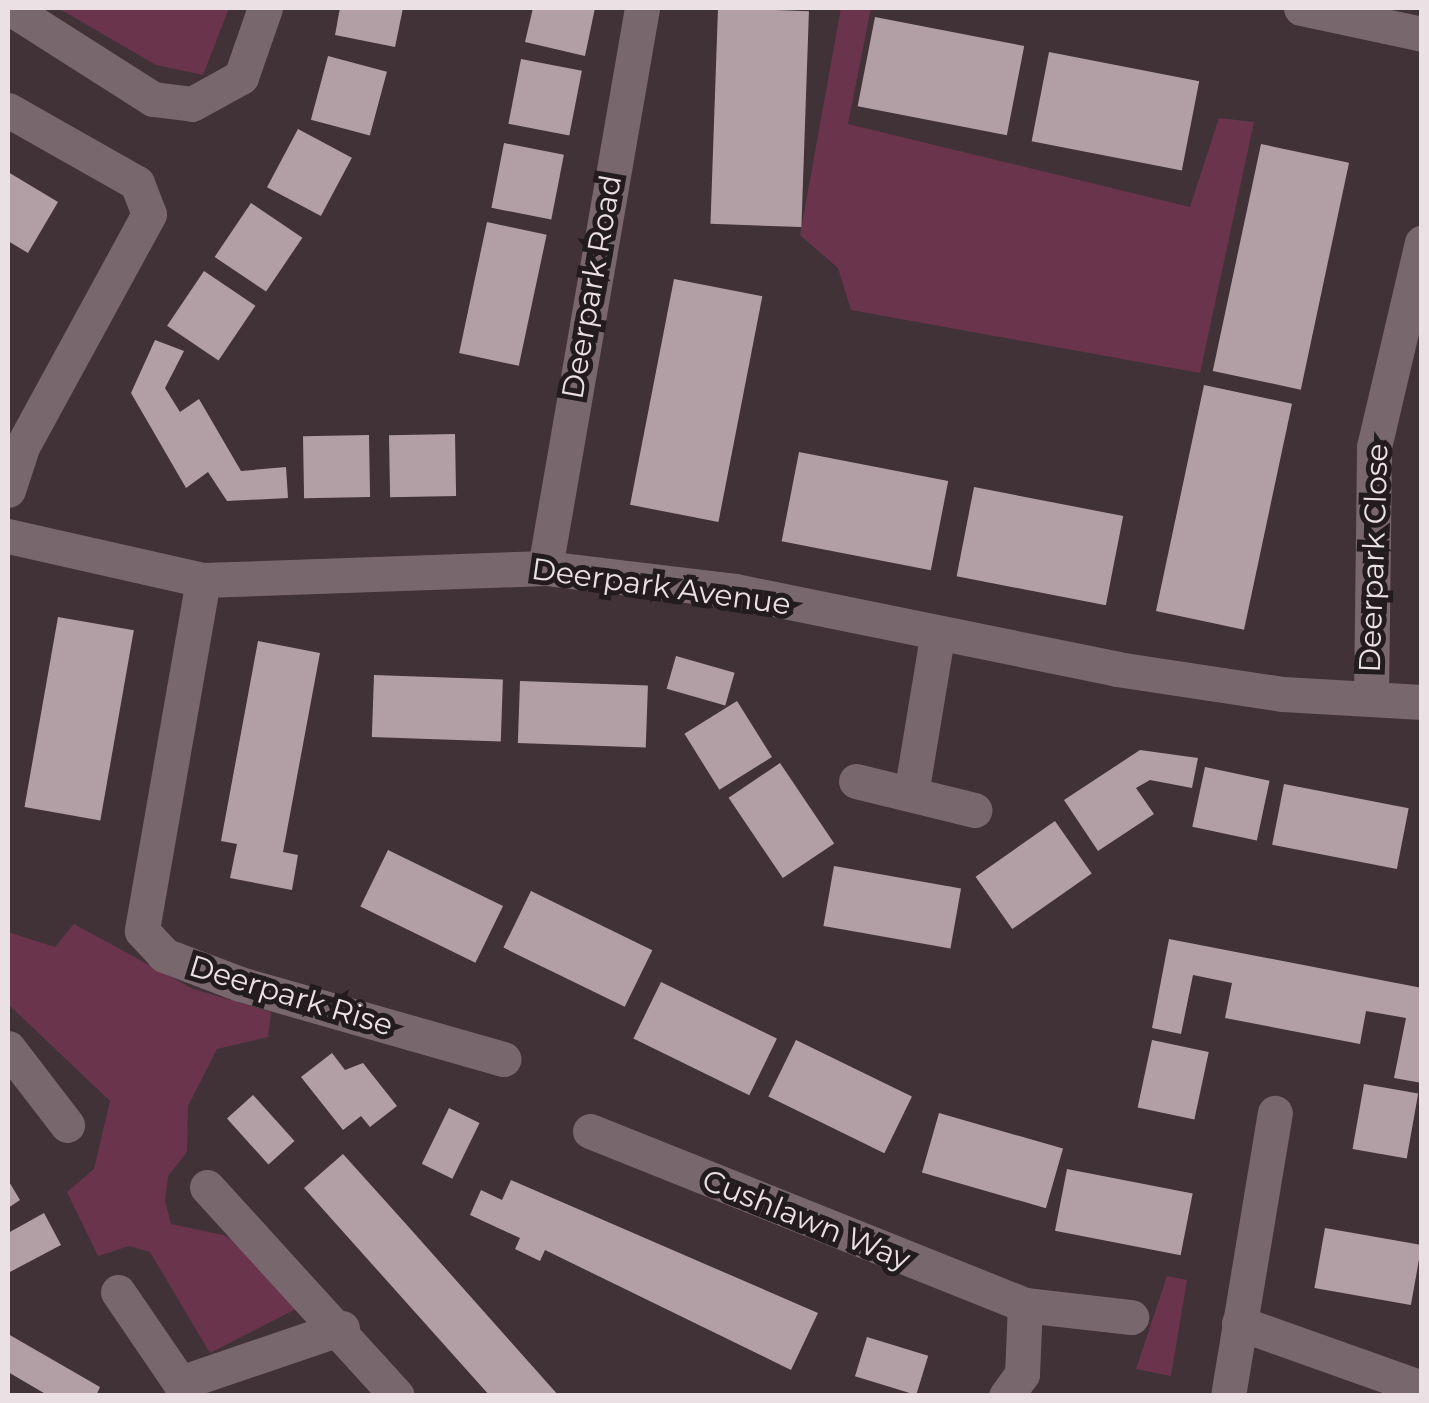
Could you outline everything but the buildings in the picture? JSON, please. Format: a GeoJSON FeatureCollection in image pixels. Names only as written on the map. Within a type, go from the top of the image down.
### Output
{"type":"FeatureCollection","features":[{"type":"Feature","properties":{"kind":"street"},"geometry":{"type":"LineString","coordinates":[[10,8],[154,99],[192,104],[242,78],[265,8]]}},
{"type":"Feature","properties":{"kind":"street","name":"Deerpark Road"},"geometry":{"type":"LineString","coordinates":[[545,568],[642,8]]}},
{"type":"Feature","properties":{"kind":"street"},"geometry":{"type":"LineString","coordinates":[[1301,8],[1420,33]]}},
{"type":"Feature","properties":{"kind":"street"},"geometry":{"type":"LineString","coordinates":[[8,110],[138,183],[149,214],[22,447],[8,490]]}},
{"type":"Feature","properties":{"kind":"street","name":"Deerpark Close"},"geometry":{"type":"LineString","coordinates":[[1371,698],[1374,447],[1422,243]]}},
{"type":"Feature","properties":{"kind":"street","name":"Deerpark Avenue"},"geometry":{"type":"LineString","coordinates":[[8,536],[203,580],[545,568],[735,591],[936,637],[1284,694],[1422,702]]}},
{"type":"Feature","properties":{"kind":"street","name":"Deerpark Rise"},"geometry":{"type":"LineString","coordinates":[[203,580],[142,930],[164,955],[240,984],[504,1058]]}},
{"type":"Feature","properties":{"kind":"street"},"geometry":{"type":"LineString","coordinates":[[911,794],[936,637]]}},
{"type":"Feature","properties":{"kind":"street"},"geometry":{"type":"LineString","coordinates":[[856,782],[974,810]]}},
{"type":"Feature","properties":{"kind":"street"},"geometry":{"type":"LineString","coordinates":[[8,1048],[66,1125]]}},
{"type":"Feature","properties":{"kind":"street"},"geometry":{"type":"LineString","coordinates":[[1228,1396],[1275,1114]]}},
{"type":"Feature","properties":{"kind":"street","name":"Cushlawn Way"},"geometry":{"type":"LineString","coordinates":[[590,1131],[1024,1305],[1131,1317]]}},
{"type":"Feature","properties":{"kind":"street"},"geometry":{"type":"LineString","coordinates":[[207,1187],[342,1328],[397,1396]]}},
{"type":"Feature","properties":{"kind":"street"},"geometry":{"type":"LineString","coordinates":[[118,1292],[180,1382],[342,1328]]}},
{"type":"Feature","properties":{"kind":"street"},"geometry":{"type":"LineString","coordinates":[[1006,1396],[1022,1374],[1024,1305]]}},
{"type":"Feature","properties":{"kind":"street"},"geometry":{"type":"LineString","coordinates":[[1239,1324],[1422,1388]]}},
{"type":"Feature","properties":{"kind":"shaded area"},"geometry":{"type":"Polygon","coordinates":[[[58,8],[229,8],[203,75],[156,65],[58,8]]]}},
{"type":"Feature","properties":{"kind":"shaded area"},"geometry":{"type":"Polygon","coordinates":[[[841,8],[871,8],[848,124],[1190,207],[1219,118],[1254,122],[1200,373],[851,310],[838,268],[800,235],[841,8]]]}},
{"type":"Feature","properties":{"kind":"shaded area"},"geometry":{"type":"Polygon","coordinates":[[[74,924],[193,989],[271,1012],[268,1037],[217,1049],[188,1106],[187,1152],[168,1176],[165,1201],[171,1224],[224,1235],[249,1252],[296,1309],[210,1353],[150,1252],[129,1246],[98,1256],[67,1192],[94,1169],[110,1101],[8,1004],[8,932],[55,947],[74,924]]]}},
{"type":"Feature","properties":{"kind":"shaded area"},"geometry":{"type":"Polygon","coordinates":[[[1167,1276],[1187,1280],[1171,1376],[1136,1369],[1167,1276]]]}}]}
